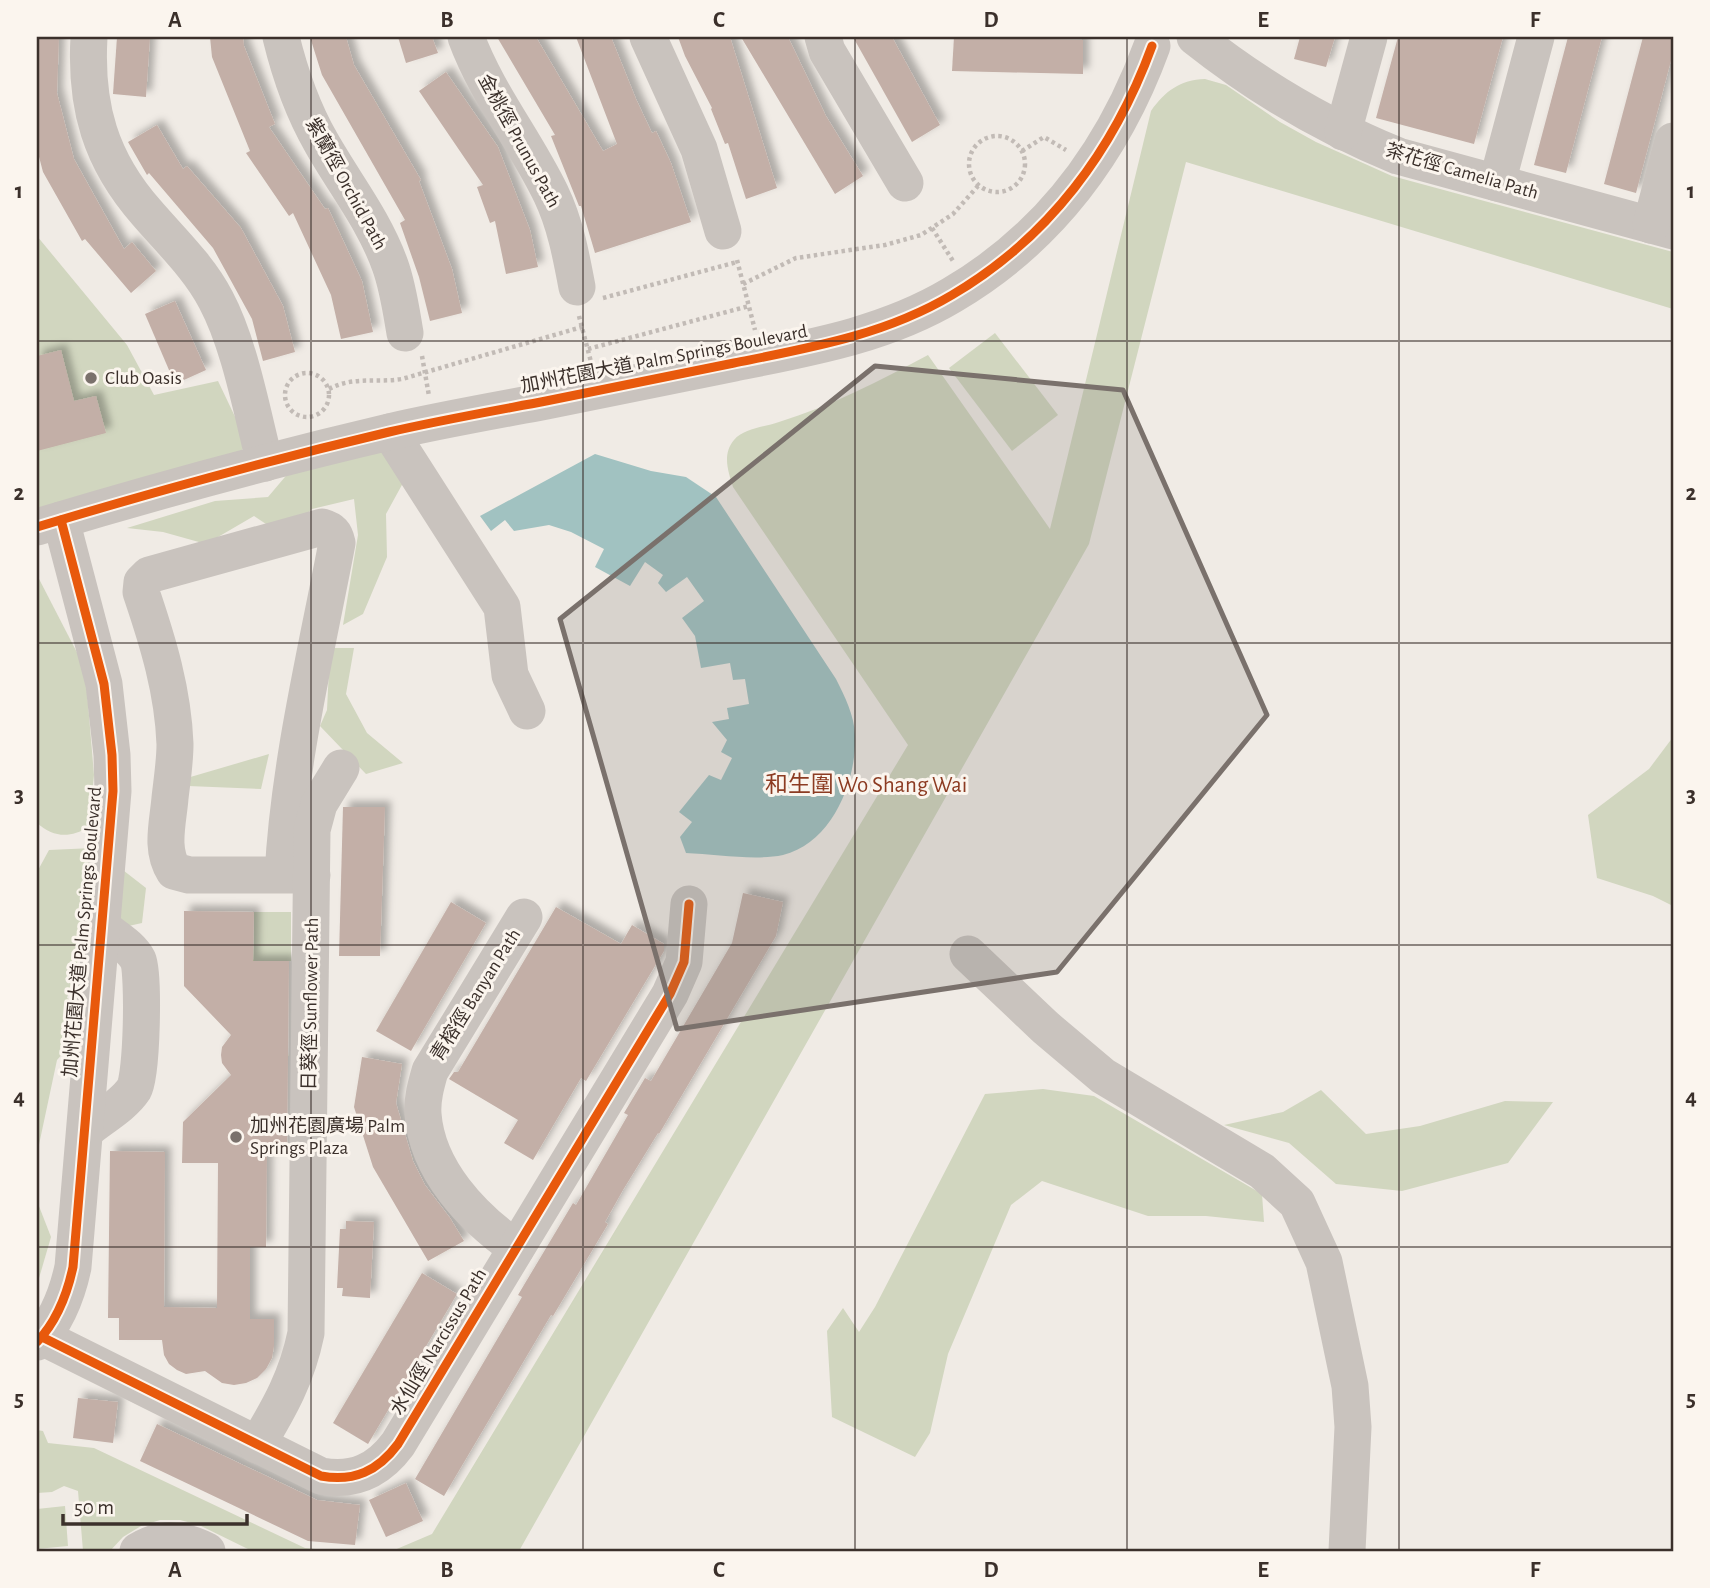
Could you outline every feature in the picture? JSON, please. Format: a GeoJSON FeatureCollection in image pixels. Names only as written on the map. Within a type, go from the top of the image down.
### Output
{"type":"FeatureCollection","features":[{"type":"Feature","properties":{"kind":"street"},"geometry":{"type":"LineString","coordinates":[[89,37],[90,101],[105,150],[130,194],[189,260],[217,302],[233,342],[265,463]]}},
{"type":"Feature","properties":{"kind":"street","name":"紫蘭徑 Orchid Path"},"geometry":{"type":"LineString","coordinates":[[281,37],[295,86],[307,114],[321,142],[369,219],[390,264],[413,341]]}},
{"type":"Feature","properties":{"kind":"street","name":"金桃徑 Prunus Path"},"geometry":{"type":"LineString","coordinates":[[466,37],[493,96],[552,195],[568,242],[582,298]]}},
{"type":"Feature","properties":{"kind":"street"},"geometry":{"type":"LineString","coordinates":[[648,37],[699,149],[732,249]]}},
{"type":"Feature","properties":{"kind":"street"},"geometry":{"type":"LineString","coordinates":[[823,37],[827,51],[905,183]]}},
{"type":"Feature","properties":{"kind":"street"},"geometry":{"type":"LineString","coordinates":[[1146,41],[1162,49],[1174,47],[1188,37]]}},
{"type":"Feature","properties":{"kind":"street","name":"茶花徑 Camelia Path"},"geometry":{"type":"LineString","coordinates":[[1195,37],[1257,83],[1291,104],[1343,132],[1398,156],[1662,228]]}},
{"type":"Feature","properties":{"kind":"street"},"geometry":{"type":"LineString","coordinates":[[1343,132],[1369,37]]}},
{"type":"Feature","properties":{"kind":"street"},"geometry":{"type":"LineString","coordinates":[[1497,183],[1536,37]]}},
{"type":"Feature","properties":{"kind":"street","name":"加州花園大道 Palm Springs Boulevard"},"geometry":{"type":"LineString","coordinates":[[39,1340],[54,1320],[69,1285],[73,1266],[85,1131],[111,934],[113,791],[109,720],[96,650],[49,524],[265,463],[390,432],[809,348],[883,328],[918,313],[952,296],[1004,259],[1043,226],[1069,197],[1092,167],[1121,119],[1140,78],[1146,41]]}},
{"type":"Feature","properties":{"kind":"street"},"geometry":{"type":"LineString","coordinates":[[1662,228],[1673,141]]}},
{"type":"Feature","properties":{"kind":"street"},"geometry":{"type":"LineString","coordinates":[[390,432],[502,607],[510,675],[527,711]]}},
{"type":"Feature","properties":{"kind":"street"},"geometry":{"type":"LineString","coordinates":[[322,527],[335,535],[337,543],[296,756],[286,824],[298,875],[189,876],[174,871],[167,860],[165,844],[175,745],[169,682],[141,592],[142,582],[149,575],[322,527]]}},
{"type":"Feature","properties":{"kind":"street","name":"日葵徑 Sunflower Path"},"geometry":{"type":"LineString","coordinates":[[257,1445],[288,1393],[296,1374],[306,1333],[298,875],[324,792],[341,768]]}},
{"type":"Feature","properties":{"kind":"street","name":"水仙徑 Narcissus Path"},"geometry":{"type":"LineString","coordinates":[[39,1340],[308,1470],[328,1477],[350,1478],[378,1467],[398,1444],[678,979],[687,945],[690,904]]}},
{"type":"Feature","properties":{"kind":"street","name":"青榕徑 Banyan Path"},"geometry":{"type":"LineString","coordinates":[[516,1248],[476,1216],[445,1175],[426,1132],[423,1112],[424,1091],[430,1071],[524,917]]}},
{"type":"Feature","properties":{"kind":"street"},"geometry":{"type":"LineString","coordinates":[[85,1131],[118,1104],[111,934]]}},
{"type":"Feature","properties":{"kind":"street"},"geometry":{"type":"LineString","coordinates":[[968,954],[1045,1027],[1103,1076],[1262,1171],[1297,1203],[1324,1262],[1350,1386],[1353,1427],[1347,1551]]}},
{"type":"Feature","properties":{"kind":"street"},"geometry":{"type":"LineString","coordinates":[[138,1551],[149,1544],[178,1540],[206,1551]]}},
{"type":"Feature","properties":{"kind":"path"},"geometry":{"type":"LineString","coordinates":[[998,136],[1016,143],[1025,160],[1024,170],[1014,186],[996,193],[978,186],[972,178],[969,159],[979,142],[998,136]]}},
{"type":"Feature","properties":{"kind":"path"},"geometry":{"type":"LineString","coordinates":[[1022,151],[1044,137],[1067,150]]}},
{"type":"Feature","properties":{"kind":"path"},"geometry":{"type":"LineString","coordinates":[[743,284],[796,258],[903,241],[932,228],[953,214],[978,186]]}},
{"type":"Feature","properties":{"kind":"path"},"geometry":{"type":"LineString","coordinates":[[932,228],[959,271]]}},
{"type":"Feature","properties":{"kind":"path"},"geometry":{"type":"LineString","coordinates":[[594,375],[582,327],[582,298],[732,249],[758,342]]}},
{"type":"Feature","properties":{"kind":"path"},"geometry":{"type":"LineString","coordinates":[[588,349],[749,306]]}},
{"type":"Feature","properties":{"kind":"path"},"geometry":{"type":"LineString","coordinates":[[329,389],[356,379],[390,381],[582,327]]}},
{"type":"Feature","properties":{"kind":"path"},"geometry":{"type":"LineString","coordinates":[[413,341],[425,372],[432,407]]}},
{"type":"Feature","properties":{"kind":"path"},"geometry":{"type":"LineString","coordinates":[[302,373],[318,375],[329,389],[327,406],[313,416],[296,414],[286,400],[288,383],[302,373]]}},
{"type":"Feature","properties":{"kind":"highlighted area"},"geometry":{"type":"Polygon","coordinates":[[[875,366],[1123,390],[1267,715],[1057,972],[677,1029],[560,619],[875,366]]]}},
{"type":"Feature","properties":{"kind":"green space"},"geometry":{"type":"Polygon","coordinates":[[[1205,79],[1226,85],[1280,122],[1316,142],[1392,176],[1673,252],[1673,309],[1186,162],[1089,544],[519,1551],[392,1551],[432,1534],[908,745],[733,487],[727,463],[730,445],[743,433],[836,401],[928,355],[1050,529],[1151,111],[1174,88],[1205,79]]]}},
{"type":"Feature","properties":{"kind":"green space","name":"Club Oasis"},"geometry":{"type":"Polygon","coordinates":[[[37,236],[127,345],[154,395],[218,381],[248,444],[221,471],[37,512],[37,236]]]}},
{"type":"Feature","properties":{"kind":"green space"},"geometry":{"type":"Polygon","coordinates":[[[995,333],[1058,415],[1012,451],[949,368],[995,333]]]}},
{"type":"Feature","properties":{"kind":"green space"},"geometry":{"type":"Polygon","coordinates":[[[373,435],[403,483],[386,514],[387,557],[363,614],[343,625],[358,535],[354,499],[312,509],[284,536],[254,516],[206,544],[163,532],[127,528],[215,501],[268,497],[301,458],[373,435]]]}},
{"type":"Feature","properties":{"kind":"green space"},"geometry":{"type":"Polygon","coordinates":[[[37,575],[85,668],[94,775],[89,827],[69,835],[50,832],[37,823],[37,575]]]}},
{"type":"Feature","properties":{"kind":"green space"},"geometry":{"type":"Polygon","coordinates":[[[330,648],[354,648],[346,694],[367,733],[403,763],[366,774],[320,726],[327,710],[330,648]]]}},
{"type":"Feature","properties":{"kind":"green space"},"geometry":{"type":"Polygon","coordinates":[[[1673,737],[1673,906],[1653,896],[1597,878],[1588,815],[1649,769],[1673,737]]]}},
{"type":"Feature","properties":{"kind":"green space"},"geometry":{"type":"Polygon","coordinates":[[[269,754],[261,789],[188,786],[187,778],[269,754]]]}},
{"type":"Feature","properties":{"kind":"green space"},"geometry":{"type":"Polygon","coordinates":[[[93,848],[82,945],[67,998],[80,1005],[75,1040],[57,1060],[37,1154],[37,872],[49,850],[93,848]]]}},
{"type":"Feature","properties":{"kind":"green space"},"geometry":{"type":"Polygon","coordinates":[[[119,867],[146,888],[142,923],[124,927],[116,909],[119,867]]]}},
{"type":"Feature","properties":{"kind":"green space"},"geometry":{"type":"Polygon","coordinates":[[[254,912],[291,912],[291,961],[253,961],[254,912]]]}},
{"type":"Feature","properties":{"kind":"green space"},"geometry":{"type":"Polygon","coordinates":[[[1043,1089],[1094,1096],[1262,1194],[1264,1222],[1206,1216],[1148,1216],[1042,1181],[1011,1205],[948,1354],[930,1433],[915,1457],[832,1417],[827,1331],[843,1308],[859,1332],[875,1307],[985,1094],[1043,1089]]]}},
{"type":"Feature","properties":{"kind":"green space"},"geometry":{"type":"Polygon","coordinates":[[[1321,1090],[1366,1134],[1420,1126],[1505,1101],[1553,1102],[1508,1163],[1402,1191],[1336,1184],[1289,1143],[1224,1125],[1283,1112],[1321,1090]]]}},
{"type":"Feature","properties":{"kind":"green space"},"geometry":{"type":"Polygon","coordinates":[[[37,1201],[51,1237],[37,1285],[37,1201]]]}},
{"type":"Feature","properties":{"kind":"green space"},"geometry":{"type":"Polygon","coordinates":[[[37,1430],[43,1431],[48,1443],[94,1448],[305,1548],[338,1551],[252,1551],[199,1525],[180,1520],[160,1520],[141,1526],[123,1537],[110,1551],[83,1551],[78,1491],[64,1486],[52,1492],[37,1493],[37,1430]]]}},
{"type":"Feature","properties":{"kind":"green space"},"geometry":{"type":"Polygon","coordinates":[[[65,1506],[68,1546],[37,1549],[37,1509],[65,1506]]]}},
{"type":"Feature","properties":{"kind":"water"},"geometry":{"type":"Polygon","coordinates":[[[595,454],[651,471],[686,477],[716,497],[836,679],[853,720],[855,735],[851,771],[846,790],[828,824],[815,838],[800,848],[772,857],[686,853],[680,837],[692,822],[679,812],[709,775],[721,780],[732,758],[721,752],[727,740],[712,722],[729,719],[727,708],[749,704],[745,679],[733,680],[730,663],[701,668],[695,636],[682,618],[704,601],[687,577],[666,592],[658,583],[663,575],[645,562],[630,586],[595,567],[604,549],[571,532],[549,525],[514,531],[505,520],[491,531],[480,516],[595,454]]]}},
{"type":"Feature","properties":{"kind":"building"},"geometry":{"type":"Polygon","coordinates":[[[37,37],[59,37],[57,93],[74,159],[124,249],[132,242],[156,271],[131,293],[85,239],[82,241],[43,172],[37,149],[37,37]]]}},
{"type":"Feature","properties":{"kind":"building"},"geometry":{"type":"Polygon","coordinates":[[[117,37],[150,37],[146,97],[113,94],[117,37]]]}},
{"type":"Feature","properties":{"kind":"building"},"geometry":{"type":"Polygon","coordinates":[[[210,37],[243,37],[244,46],[275,124],[269,127],[325,209],[328,208],[362,281],[373,332],[341,339],[331,295],[293,213],[289,216],[246,153],[250,151],[212,57],[210,37]]]}},
{"type":"Feature","properties":{"kind":"building"},"geometry":{"type":"Polygon","coordinates":[[[310,37],[346,37],[354,65],[421,180],[419,181],[452,269],[462,313],[430,321],[419,277],[400,223],[405,220],[322,75],[310,37]]]}},
{"type":"Feature","properties":{"kind":"building"},"geometry":{"type":"Polygon","coordinates":[[[398,37],[432,37],[438,53],[406,63],[398,37]]]}},
{"type":"Feature","properties":{"kind":"building"},"geometry":{"type":"Polygon","coordinates":[[[497,37],[536,37],[603,151],[617,144],[576,37],[611,37],[652,133],[656,131],[671,163],[691,222],[595,253],[581,206],[551,136],[555,135],[497,37]]]}},
{"type":"Feature","properties":{"kind":"building"},"geometry":{"type":"Polygon","coordinates":[[[678,37],[730,37],[777,188],[746,199],[728,143],[725,144],[712,108],[678,37]]]}},
{"type":"Feature","properties":{"kind":"building"},"geometry":{"type":"Polygon","coordinates":[[[741,37],[788,37],[826,116],[863,176],[835,194],[741,37]]]}},
{"type":"Feature","properties":{"kind":"building"},"geometry":{"type":"Polygon","coordinates":[[[853,37],[892,37],[940,125],[912,142],[853,37]]]}},
{"type":"Feature","properties":{"kind":"building"},"geometry":{"type":"Polygon","coordinates":[[[954,37],[1083,40],[1083,74],[952,71],[954,37]]]}},
{"type":"Feature","properties":{"kind":"building"},"geometry":{"type":"Polygon","coordinates":[[[1300,37],[1335,37],[1326,67],[1294,59],[1300,37]]]}},
{"type":"Feature","properties":{"kind":"building"},"geometry":{"type":"Polygon","coordinates":[[[1398,37],[1503,37],[1474,144],[1376,118],[1398,37]]]}},
{"type":"Feature","properties":{"kind":"building"},"geometry":{"type":"Polygon","coordinates":[[[1568,37],[1602,37],[1566,173],[1534,165],[1568,37]]]}},
{"type":"Feature","properties":{"kind":"building"},"geometry":{"type":"Polygon","coordinates":[[[1643,37],[1673,37],[1673,53],[1636,193],[1604,184],[1643,37]]]}},
{"type":"Feature","properties":{"kind":"building"},"geometry":{"type":"Polygon","coordinates":[[[446,72],[498,147],[530,230],[538,267],[506,274],[495,221],[490,223],[477,187],[483,185],[419,91],[446,72]]]}},
{"type":"Feature","properties":{"kind":"building"},"geometry":{"type":"Polygon","coordinates":[[[157,125],[183,169],[187,166],[241,228],[283,306],[295,352],[263,361],[252,319],[213,248],[149,173],[147,175],[128,142],[157,125]]]}},
{"type":"Feature","properties":{"kind":"building"},"geometry":{"type":"Polygon","coordinates":[[[175,301],[206,370],[175,384],[145,314],[175,301]]]}},
{"type":"Feature","properties":{"kind":"building"},"geometry":{"type":"Polygon","coordinates":[[[61,350],[74,401],[96,396],[106,433],[37,451],[37,356],[61,350]]]}},
{"type":"Feature","properties":{"kind":"building"},"geometry":{"type":"Polygon","coordinates":[[[343,807],[385,807],[380,956],[339,956],[343,807]]]}},
{"type":"Feature","properties":{"kind":"building"},"geometry":{"type":"Polygon","coordinates":[[[743,893],[783,902],[776,936],[623,1190],[605,1222],[608,1224],[444,1496],[415,1479],[522,1297],[518,1295],[573,1203],[576,1205],[628,1115],[624,1113],[645,1078],[651,1081],[732,943],[743,893]]]}},
{"type":"Feature","properties":{"kind":"building"},"geometry":{"type":"Polygon","coordinates":[[[451,902],[486,923],[411,1051],[376,1031],[451,902]]]}},
{"type":"Feature","properties":{"kind":"building"},"geometry":{"type":"Polygon","coordinates":[[[556,907],[621,944],[632,925],[664,944],[664,951],[586,1081],[581,1078],[533,1160],[504,1143],[518,1120],[449,1079],[454,1072],[458,1072],[556,907]]]}},
{"type":"Feature","properties":{"kind":"building","name":"加州花園廣場 Palm Springs Plaza"},"geometry":{"type":"Polygon","coordinates":[[[184,911],[254,912],[253,961],[289,961],[287,1153],[267,1152],[266,1247],[250,1247],[250,1319],[274,1319],[274,1346],[272,1358],[257,1378],[234,1385],[222,1383],[205,1371],[186,1374],[177,1370],[169,1364],[164,1355],[162,1340],[119,1340],[119,1318],[108,1318],[110,1151],[165,1152],[164,1307],[217,1308],[218,1163],[182,1163],[183,1122],[231,1075],[222,1063],[221,1055],[222,1047],[231,1035],[184,986],[184,911]]]}},
{"type":"Feature","properties":{"kind":"building"},"geometry":{"type":"Polygon","coordinates":[[[362,1057],[402,1064],[396,1103],[413,1161],[425,1185],[464,1241],[428,1261],[373,1167],[354,1107],[362,1057]]]}},
{"type":"Feature","properties":{"kind":"building"},"geometry":{"type":"Polygon","coordinates":[[[346,1221],[374,1222],[370,1298],[342,1296],[343,1288],[337,1288],[340,1229],[346,1229],[346,1221]]]}},
{"type":"Feature","properties":{"kind":"building"},"geometry":{"type":"Polygon","coordinates":[[[422,1273],[457,1294],[368,1444],[333,1423],[422,1273]]]}},
{"type":"Feature","properties":{"kind":"building"},"geometry":{"type":"Polygon","coordinates":[[[78,1398],[118,1402],[113,1443],[73,1438],[78,1398]]]}},
{"type":"Feature","properties":{"kind":"building"},"geometry":{"type":"Polygon","coordinates":[[[157,1424],[317,1500],[360,1505],[355,1545],[308,1541],[140,1461],[157,1424]]]}},
{"type":"Feature","properties":{"kind":"building"},"geometry":{"type":"Polygon","coordinates":[[[406,1483],[423,1521],[386,1537],[369,1500],[406,1483]]]}},
{"type":"Feature","properties":{"kind":"cycle path"},"geometry":{"type":"LineString","coordinates":[[37,527],[212,477],[389,432],[790,352],[873,330],[926,309],[987,272],[1019,247],[1048,219],[1098,155],[1118,121],[1152,46]]}},
{"type":"Feature","properties":{"kind":"cycle path"},"geometry":{"type":"LineString","coordinates":[[37,1342],[60,1307],[73,1267],[113,791],[104,684],[61,520]]}},
{"type":"Feature","properties":{"kind":"cycle path"},"geometry":{"type":"LineString","coordinates":[[42,1337],[321,1476],[355,1476],[374,1468],[398,1444],[670,994],[684,962],[689,904]]}},
{"type":"Feature","properties":{"kind":"place","name":"Club Oasis"},"geometry":{"type":"Point","coordinates":[91,378]}},
{"type":"Feature","properties":{"kind":"place","name":"加州花園廣場 Palm Springs Plaza"},"geometry":{"type":"Point","coordinates":[236,1137]}},
{"type":"Feature","properties":{"kind":"district","name":"和生圍 Wo Shang Wai"},"geometry":{"type":"Point","coordinates":[866,785]}}]}
